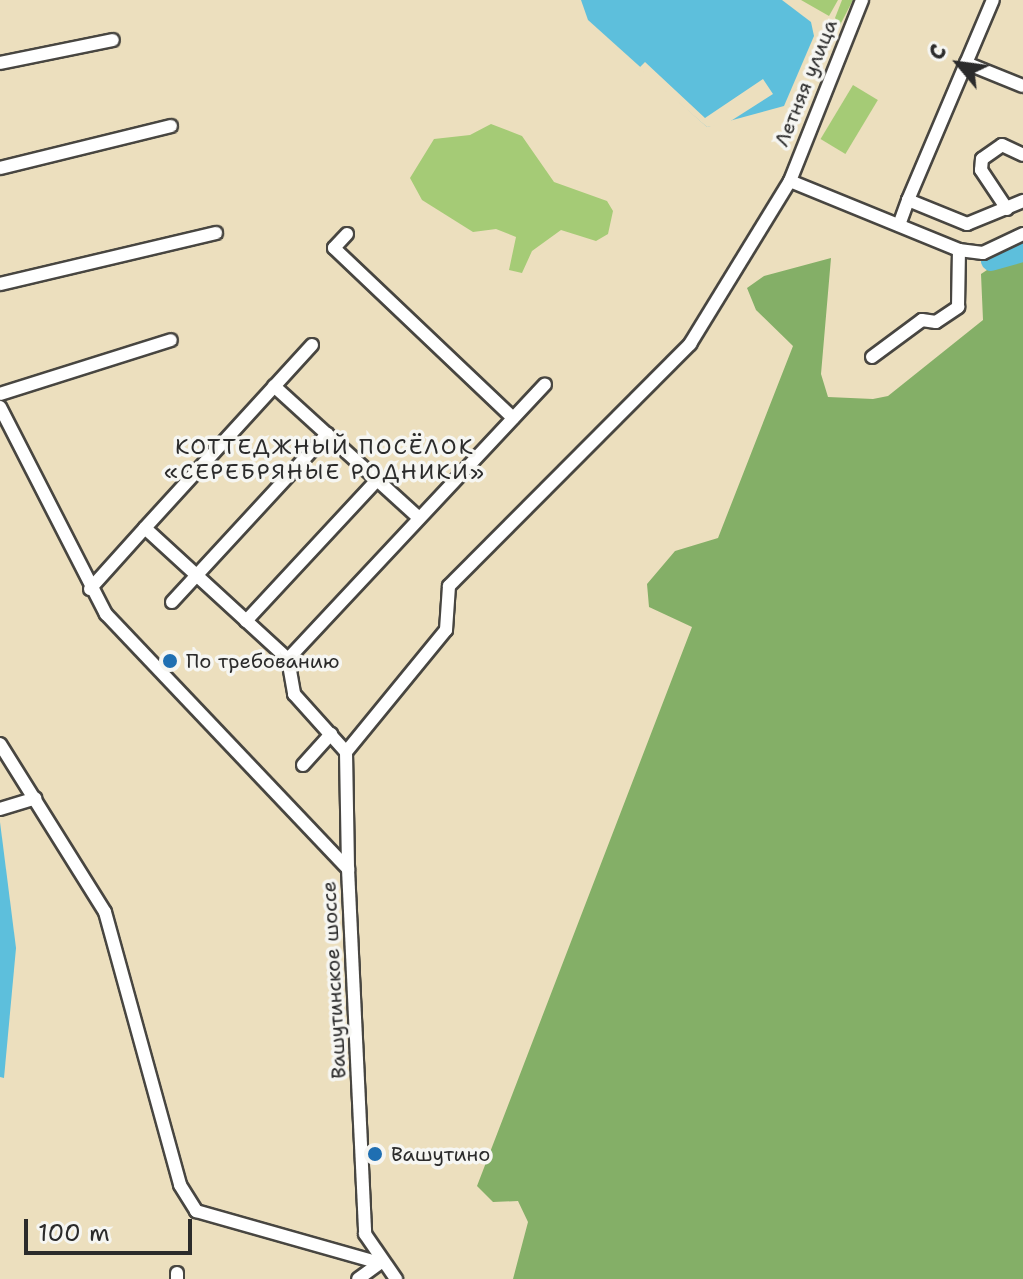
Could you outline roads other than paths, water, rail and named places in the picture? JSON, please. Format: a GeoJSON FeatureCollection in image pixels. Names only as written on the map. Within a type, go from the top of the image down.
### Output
{"type":"FeatureCollection","features":[{"type":"Feature","properties":{"kind":"street","name":"Летняя улица"},"geometry":{"type":"LineString","coordinates":[[346,752],[446,630],[449,586],[690,344],[790,181],[862,0]]}},
{"type":"Feature","properties":{"kind":"street"},"geometry":{"type":"LineString","coordinates":[[899,225],[993,0]]}},
{"type":"Feature","properties":{"kind":"street"},"geometry":{"type":"LineString","coordinates":[[0,63],[113,40]]}},
{"type":"Feature","properties":{"kind":"street"},"geometry":{"type":"LineString","coordinates":[[966,63],[1023,86]]}},
{"type":"Feature","properties":{"kind":"street"},"geometry":{"type":"LineString","coordinates":[[0,168],[171,126]]}},
{"type":"Feature","properties":{"kind":"street"},"geometry":{"type":"LineString","coordinates":[[1007,209],[981,170],[982,159],[1002,145],[1023,155]]}},
{"type":"Feature","properties":{"kind":"street"},"geometry":{"type":"LineString","coordinates":[[790,181],[959,250],[983,253],[1023,234]]}},
{"type":"Feature","properties":{"kind":"street"},"geometry":{"type":"LineString","coordinates":[[908,200],[967,224],[1023,201]]}},
{"type":"Feature","properties":{"kind":"street"},"geometry":{"type":"LineString","coordinates":[[0,284],[216,233]]}},
{"type":"Feature","properties":{"kind":"street"},"geometry":{"type":"LineString","coordinates":[[347,234],[334,248],[513,418]]}},
{"type":"Feature","properties":{"kind":"street"},"geometry":{"type":"LineString","coordinates":[[872,357],[922,320],[936,322],[958,307],[959,250]]}},
{"type":"Feature","properties":{"kind":"street"},"geometry":{"type":"LineString","coordinates":[[0,394],[171,340]]}},
{"type":"Feature","properties":{"kind":"street"},"geometry":{"type":"LineString","coordinates":[[90,589],[312,345]]}},
{"type":"Feature","properties":{"kind":"street"},"geometry":{"type":"LineString","coordinates":[[288,659],[545,384]]}},
{"type":"Feature","properties":{"kind":"street"},"geometry":{"type":"LineString","coordinates":[[274,386],[419,518]]}},
{"type":"Feature","properties":{"kind":"street","name":"Вашутинское шоссе"},"geometry":{"type":"LineString","coordinates":[[0,407],[90,589],[348,869],[365,1234],[380,1263],[396,1279]]}},
{"type":"Feature","properties":{"kind":"street"},"geometry":{"type":"LineString","coordinates":[[172,602],[327,434]]}},
{"type":"Feature","properties":{"kind":"street"},"geometry":{"type":"LineString","coordinates":[[246,621],[377,480]]}},
{"type":"Feature","properties":{"kind":"street"},"geometry":{"type":"LineString","coordinates":[[145,528],[288,659],[294,694],[346,752],[348,869]]}},
{"type":"Feature","properties":{"kind":"street"},"geometry":{"type":"LineString","coordinates":[[303,765],[331,734]]}},
{"type":"Feature","properties":{"kind":"street"},"geometry":{"type":"LineString","coordinates":[[0,744],[105,912],[180,1185],[196,1211],[380,1263]]}},
{"type":"Feature","properties":{"kind":"street"},"geometry":{"type":"LineString","coordinates":[[0,809],[35,798]]}},
{"type":"Feature","properties":{"kind":"street"},"geometry":{"type":"LineString","coordinates":[[358,1279],[380,1263]]}},
{"type":"Feature","properties":{"kind":"water"},"geometry":{"type":"Polygon","coordinates":[[[581,0],[782,0],[811,22],[814,36],[784,106],[707,127],[588,20],[581,0]]]}},
{"type":"Feature","properties":{"kind":"water"},"geometry":{"type":"Polygon","coordinates":[[[0,822],[16,948],[4,1078],[0,1077],[0,822]]]}},
{"type":"Feature","properties":{"kind":"waterway"},"geometry":{"type":"LineString","coordinates":[[991,261],[1023,252]]}},
{"type":"Feature","properties":{"kind":"place","name":"По требованию"},"geometry":{"type":"Point","coordinates":[170,661]}},
{"type":"Feature","properties":{"kind":"place","name":"Вашутино"},"geometry":{"type":"Point","coordinates":[375,1154]}},
{"type":"Feature","properties":{"kind":"district","name":"КОТТЕДЖНЫЙ ПОСЁЛОК «СЕРЕБРЯНЫЕ РОДНИКИ»"},"geometry":{"type":"Point","coordinates":[325,458]}}]}
